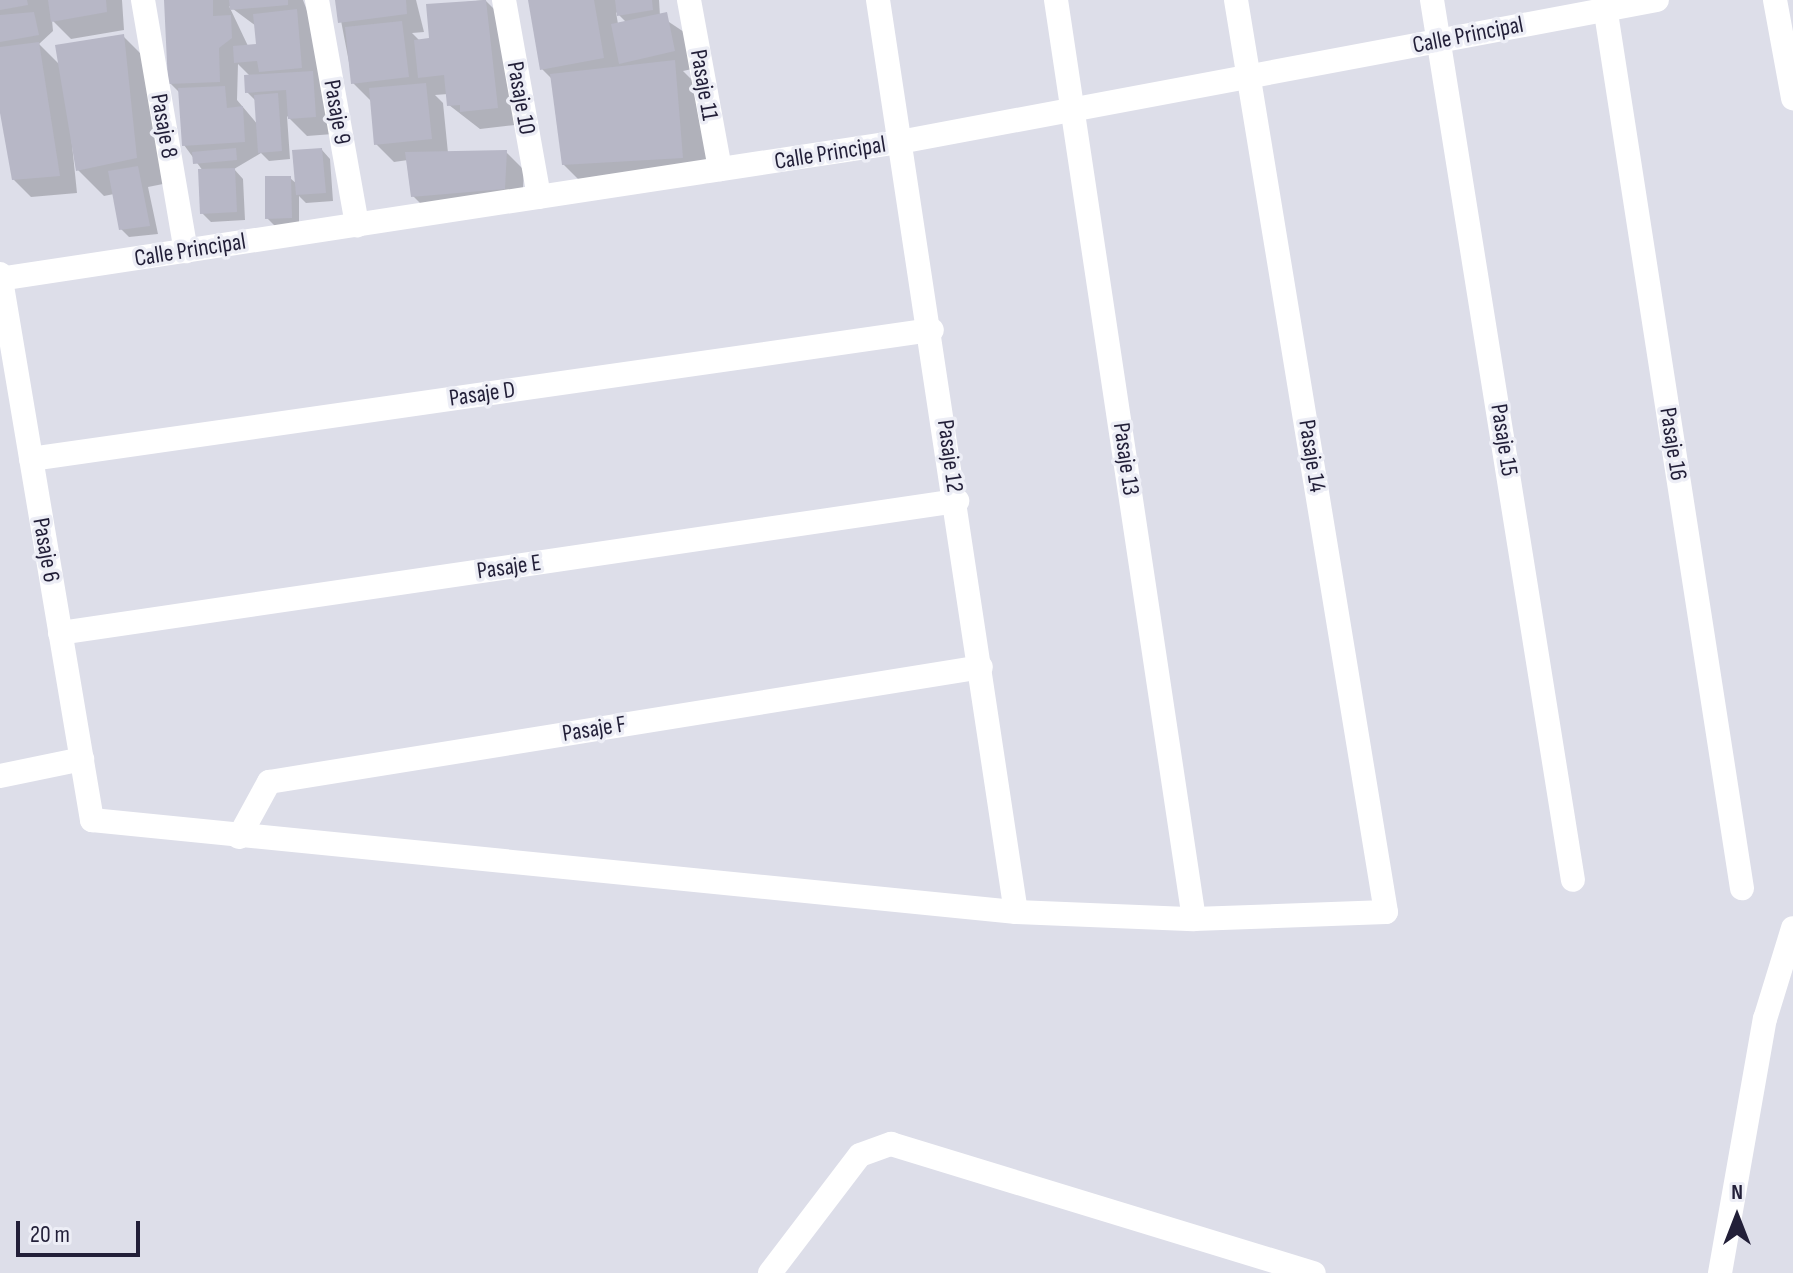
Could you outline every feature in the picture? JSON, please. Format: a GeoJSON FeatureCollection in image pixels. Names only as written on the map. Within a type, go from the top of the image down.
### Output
{"type":"FeatureCollection","features":[{"type":"Feature","properties":{"kind":"street","name":"Pasaje 8"},"geometry":{"type":"LineString","coordinates":[[143,0],[186,251]]}},
{"type":"Feature","properties":{"kind":"street","name":"Pasaje 9"},"geometry":{"type":"LineString","coordinates":[[317,0],[357,225]]}},
{"type":"Feature","properties":{"kind":"street","name":"Pasaje 10"},"geometry":{"type":"LineString","coordinates":[[504,0],[539,197]]}},
{"type":"Feature","properties":{"kind":"street","name":"Pasaje 11"},"geometry":{"type":"LineString","coordinates":[[689,0],[720,169]]}},
{"type":"Feature","properties":{"kind":"street","name":"Pasaje 12"},"geometry":{"type":"LineString","coordinates":[[878,0],[905,141],[1016,912]]}},
{"type":"Feature","properties":{"kind":"street","name":"Pasaje 13"},"geometry":{"type":"LineString","coordinates":[[1056,0],[1075,109],[1194,919]]}},
{"type":"Feature","properties":{"kind":"street","name":"Pasaje 14"},"geometry":{"type":"LineString","coordinates":[[1194,919],[1386,912],[1236,0]]}},
{"type":"Feature","properties":{"kind":"street","name":"Pasaje 15"},"geometry":{"type":"LineString","coordinates":[[1432,0],[1441,40],[1573,880]]}},
{"type":"Feature","properties":{"kind":"street","name":"Calle Principal"},"geometry":{"type":"LineString","coordinates":[[0,278],[905,141],[1441,40],[1604,5],[1657,0]]}},
{"type":"Feature","properties":{"kind":"street"},"geometry":{"type":"LineString","coordinates":[[1775,0],[1793,98]]}},
{"type":"Feature","properties":{"kind":"street","name":"Pasaje 16"},"geometry":{"type":"LineString","coordinates":[[1604,5],[1742,888]]}},
{"type":"Feature","properties":{"kind":"street","name":"Pasaje 6"},"geometry":{"type":"LineString","coordinates":[[0,278],[92,820],[239,837]]}},
{"type":"Feature","properties":{"kind":"street","name":"Pasaje D"},"geometry":{"type":"LineString","coordinates":[[31,459],[932,330]]}},
{"type":"Feature","properties":{"kind":"street","name":"Pasaje E"},"geometry":{"type":"LineString","coordinates":[[60,633],[957,501]]}},
{"type":"Feature","properties":{"kind":"street","name":"Pasaje F"},"geometry":{"type":"LineString","coordinates":[[239,837],[269,782],[981,667]]}},
{"type":"Feature","properties":{"kind":"street"},"geometry":{"type":"LineString","coordinates":[[0,776],[82,759]]}},
{"type":"Feature","properties":{"kind":"street"},"geometry":{"type":"LineString","coordinates":[[239,837],[1016,912],[1194,919]]}},
{"type":"Feature","properties":{"kind":"street"},"geometry":{"type":"LineString","coordinates":[[1720,1273],[1765,1019],[1793,928]]}},
{"type":"Feature","properties":{"kind":"street"},"geometry":{"type":"LineString","coordinates":[[770,1273],[860,1155],[872,1146],[911,1148],[1314,1273]]}},
{"type":"Feature","properties":{"kind":"building"},"geometry":{"type":"Polygon","coordinates":[[[0,0],[27,0],[28,5],[0,10],[0,0]]]}},
{"type":"Feature","properties":{"kind":"building"},"geometry":{"type":"Polygon","coordinates":[[[48,0],[106,0],[107,12],[51,22],[48,0]]]}},
{"type":"Feature","properties":{"kind":"building"},"geometry":{"type":"Polygon","coordinates":[[[164,0],[213,0],[213,16],[231,15],[232,38],[219,48],[220,82],[168,84],[164,0]]]}},
{"type":"Feature","properties":{"kind":"building"},"geometry":{"type":"Polygon","coordinates":[[[229,0],[288,0],[288,5],[230,10],[229,0]]]}},
{"type":"Feature","properties":{"kind":"building"},"geometry":{"type":"Polygon","coordinates":[[[335,0],[406,0],[407,14],[338,23],[335,0]]]}},
{"type":"Feature","properties":{"kind":"building"},"geometry":{"type":"Polygon","coordinates":[[[486,0],[498,108],[460,112],[460,105],[447,106],[444,75],[418,78],[414,40],[429,38],[426,4],[486,0]]]}},
{"type":"Feature","properties":{"kind":"building"},"geometry":{"type":"Polygon","coordinates":[[[528,0],[594,0],[604,58],[540,70],[528,0]]]}},
{"type":"Feature","properties":{"kind":"building"},"geometry":{"type":"Polygon","coordinates":[[[615,0],[652,0],[653,10],[617,16],[615,0]]]}},
{"type":"Feature","properties":{"kind":"building"},"geometry":{"type":"Polygon","coordinates":[[[297,9],[302,68],[259,72],[257,61],[234,63],[233,46],[256,44],[253,14],[297,9]]]}},
{"type":"Feature","properties":{"kind":"building"},"geometry":{"type":"Polygon","coordinates":[[[34,12],[39,35],[0,42],[0,15],[34,12]]]}},
{"type":"Feature","properties":{"kind":"building"},"geometry":{"type":"Polygon","coordinates":[[[667,12],[675,51],[619,64],[611,24],[667,12]]]}},
{"type":"Feature","properties":{"kind":"building"},"geometry":{"type":"Polygon","coordinates":[[[402,21],[409,77],[351,84],[345,27],[402,21]]]}},
{"type":"Feature","properties":{"kind":"building"},"geometry":{"type":"Polygon","coordinates":[[[124,34],[137,158],[76,171],[55,45],[124,34]]]}},
{"type":"Feature","properties":{"kind":"building"},"geometry":{"type":"Polygon","coordinates":[[[39,42],[60,176],[12,180],[0,113],[0,47],[39,42]]]}},
{"type":"Feature","properties":{"kind":"building"},"geometry":{"type":"Polygon","coordinates":[[[675,60],[683,158],[562,165],[550,74],[675,60]]]}},
{"type":"Feature","properties":{"kind":"building"},"geometry":{"type":"Polygon","coordinates":[[[313,71],[316,117],[288,119],[286,90],[245,93],[244,75],[313,71]]]}},
{"type":"Feature","properties":{"kind":"building"},"geometry":{"type":"Polygon","coordinates":[[[426,83],[432,139],[374,145],[369,88],[426,83]]]}},
{"type":"Feature","properties":{"kind":"building"},"geometry":{"type":"Polygon","coordinates":[[[225,86],[227,108],[243,106],[245,142],[182,146],[178,88],[225,86]]]}},
{"type":"Feature","properties":{"kind":"building"},"geometry":{"type":"Polygon","coordinates":[[[278,93],[282,151],[258,153],[254,95],[278,93]]]}},
{"type":"Feature","properties":{"kind":"building"},"geometry":{"type":"Polygon","coordinates":[[[236,148],[237,160],[193,164],[192,152],[236,148]]]}},
{"type":"Feature","properties":{"kind":"building"},"geometry":{"type":"Polygon","coordinates":[[[322,148],[326,193],[296,195],[292,150],[322,148]]]}},
{"type":"Feature","properties":{"kind":"building"},"geometry":{"type":"Polygon","coordinates":[[[507,150],[505,189],[411,197],[405,152],[507,150]]]}},
{"type":"Feature","properties":{"kind":"building"},"geometry":{"type":"Polygon","coordinates":[[[138,166],[150,226],[119,230],[108,171],[138,166]]]}},
{"type":"Feature","properties":{"kind":"building"},"geometry":{"type":"Polygon","coordinates":[[[235,168],[237,212],[200,214],[198,169],[235,168]]]}},
{"type":"Feature","properties":{"kind":"building"},"geometry":{"type":"Polygon","coordinates":[[[265,176],[291,176],[292,218],[265,219],[265,176]]]}}]}
